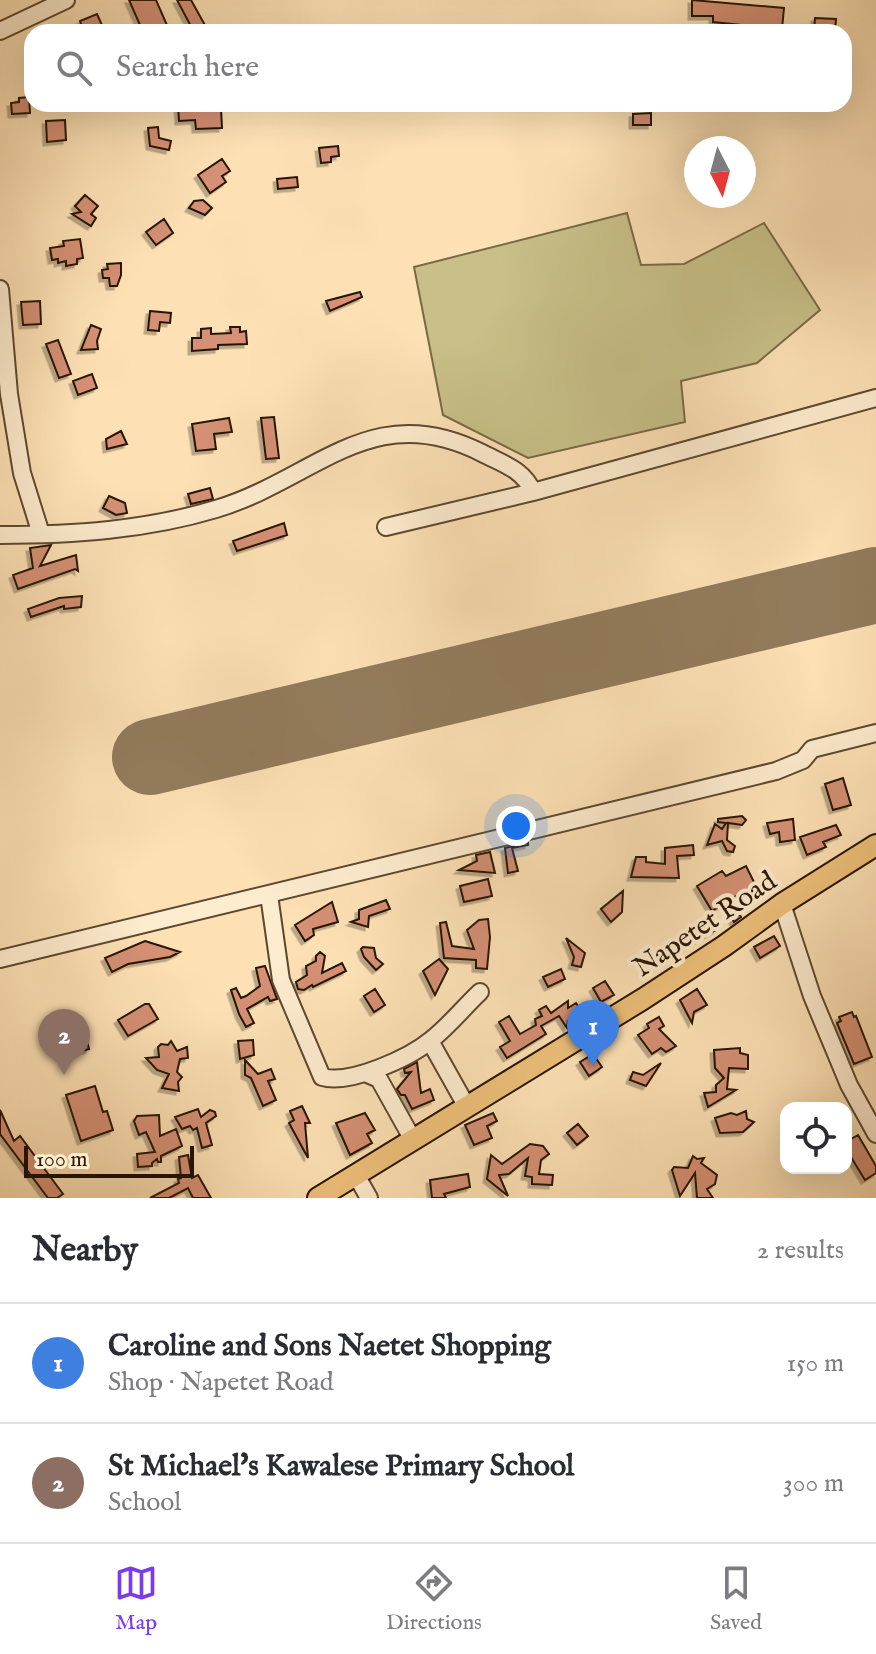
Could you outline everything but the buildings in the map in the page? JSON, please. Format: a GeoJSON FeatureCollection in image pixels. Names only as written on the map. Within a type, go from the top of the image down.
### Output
{"type":"FeatureCollection","features":[{"type":"Feature","properties":{"kind":"main road","name":"Napetet Road"},"geometry":{"type":"LineString","coordinates":[[318,1198],[643,999],[782,904],[876,845]]}},
{"type":"Feature","properties":{"kind":"street"},"geometry":{"type":"LineString","coordinates":[[0,31],[66,0]]}},
{"type":"Feature","properties":{"kind":"street"},"geometry":{"type":"LineString","coordinates":[[0,289],[9,394],[22,473],[41,534]]}},
{"type":"Feature","properties":{"kind":"street"},"geometry":{"type":"LineString","coordinates":[[386,527],[533,492],[876,398]]}},
{"type":"Feature","properties":{"kind":"street"},"geometry":{"type":"LineString","coordinates":[[0,535],[147,526],[216,509],[259,493],[369,438],[407,433],[424,433],[473,448],[527,477],[533,492]]}},
{"type":"Feature","properties":{"kind":"street"},"geometry":{"type":"LineString","coordinates":[[0,959],[776,771],[803,760],[812,749],[876,733]]}},
{"type":"Feature","properties":{"kind":"street"},"geometry":{"type":"LineString","coordinates":[[269,895],[281,980],[322,1077],[341,1079],[365,1073],[430,1041],[480,992]]}},
{"type":"Feature","properties":{"kind":"street"},"geometry":{"type":"LineString","coordinates":[[782,904],[812,996],[849,1085],[876,1134]]}},
{"type":"Feature","properties":{"kind":"street"},"geometry":{"type":"LineString","coordinates":[[430,1041],[467,1107]]}},
{"type":"Feature","properties":{"kind":"street"},"geometry":{"type":"LineString","coordinates":[[365,1073],[379,1079],[413,1140]]}},
{"type":"Feature","properties":{"kind":"street"},"geometry":{"type":"LineString","coordinates":[[356,1175],[369,1198]]}},
{"type":"Feature","properties":{"kind":"shaded area"},"geometry":{"type":"Polygon","coordinates":[[[627,213],[641,265],[684,264],[764,223],[820,310],[757,363],[681,381],[685,422],[528,458],[443,415],[414,267],[627,213]]]}},
{"type":"Feature","properties":{"kind":"runway"},"geometry":{"type":"LineString","coordinates":[[150,757],[876,585]]}},
{"type":"Feature","properties":{"kind":"place","name":"Caroline and Sons Naetet Shopping"},"geometry":{"type":"Point","coordinates":[593,1066]}},
{"type":"Feature","properties":{"kind":"place","name":"St Michael's Kawalese Primary School"},"geometry":{"type":"Point","coordinates":[64,1075]}}]}
